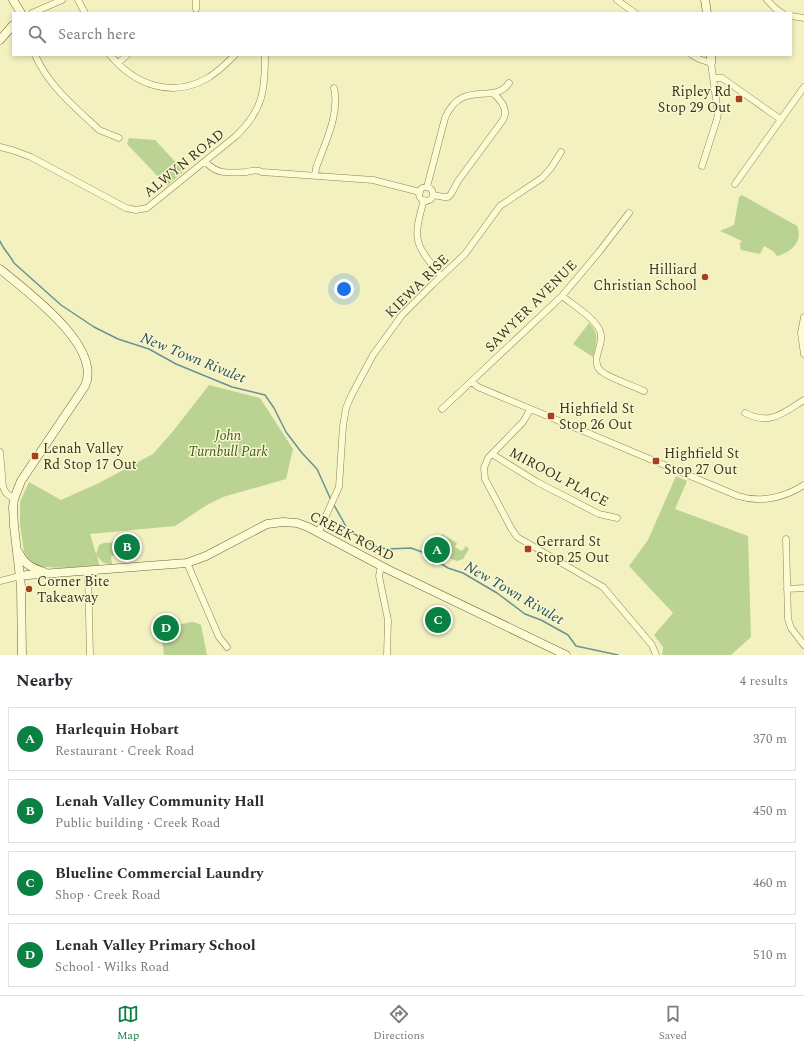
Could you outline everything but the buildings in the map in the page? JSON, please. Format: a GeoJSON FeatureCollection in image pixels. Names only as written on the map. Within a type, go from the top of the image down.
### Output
{"type":"FeatureCollection","features":[{"type":"Feature","properties":{"kind":"street"},"geometry":{"type":"LineString","coordinates":[[14,0],[20,12]]}},
{"type":"Feature","properties":{"kind":"street"},"geometry":{"type":"LineString","coordinates":[[34,12],[62,0]]}},
{"type":"Feature","properties":{"kind":"street"},"geometry":{"type":"LineString","coordinates":[[78,0],[84,12]]}},
{"type":"Feature","properties":{"kind":"street"},"geometry":{"type":"LineString","coordinates":[[196,0],[196,9]]}},
{"type":"Feature","properties":{"kind":"street"},"geometry":{"type":"LineString","coordinates":[[617,0],[634,12]]}},
{"type":"Feature","properties":{"kind":"street"},"geometry":{"type":"LineString","coordinates":[[705,0],[707,12]]}},
{"type":"Feature","properties":{"kind":"street"},"geometry":{"type":"LineString","coordinates":[[767,0],[780,12]]}},
{"type":"Feature","properties":{"kind":"street"},"geometry":{"type":"LineString","coordinates":[[792,16],[804,18]]}},
{"type":"Feature","properties":{"kind":"street"},"geometry":{"type":"LineString","coordinates":[[0,40],[12,26]]}},
{"type":"Feature","properties":{"kind":"street"},"geometry":{"type":"LineString","coordinates":[[36,56],[50,82],[62,95],[99,130],[119,138]]}},
{"type":"Feature","properties":{"kind":"street"},"geometry":{"type":"LineString","coordinates":[[111,56],[140,80],[161,87],[176,88],[208,78],[234,56]]}},
{"type":"Feature","properties":{"kind":"street"},"geometry":{"type":"LineString","coordinates":[[118,63],[126,56]]}},
{"type":"Feature","properties":{"kind":"street","name":"ALWYN ROAD"},"geometry":{"type":"LineString","coordinates":[[0,148],[23,153],[131,210],[142,209],[152,205],[242,130],[255,112],[263,91],[265,56]]}},
{"type":"Feature","properties":{"kind":"street"},"geometry":{"type":"LineString","coordinates":[[694,56],[702,61],[711,59],[712,78],[717,105],[717,119],[702,166]]}},
{"type":"Feature","properties":{"kind":"street"},"geometry":{"type":"LineString","coordinates":[[712,78],[722,78],[780,120]]}},
{"type":"Feature","properties":{"kind":"street"},"geometry":{"type":"LineString","coordinates":[[420,192],[423,188],[427,187],[445,118],[453,103],[468,95],[501,91],[509,83]]}},
{"type":"Feature","properties":{"kind":"street"},"geometry":{"type":"LineString","coordinates":[[735,184],[804,87]]}},
{"type":"Feature","properties":{"kind":"street"},"geometry":{"type":"LineString","coordinates":[[315,176],[316,168],[333,118],[336,98],[334,88]]}},
{"type":"Feature","properties":{"kind":"street"},"geometry":{"type":"LineString","coordinates":[[433,195],[448,197],[452,194],[458,181],[503,120],[505,116],[504,107],[498,97],[493,93]]}},
{"type":"Feature","properties":{"kind":"street","name":"KIEWA RISE"},"geometry":{"type":"LineString","coordinates":[[318,533],[339,488],[343,426],[349,401],[373,355],[396,323],[441,276],[467,252],[500,206],[542,178],[551,168],[561,152]]}},
{"type":"Feature","properties":{"kind":"street"},"geometry":{"type":"LineString","coordinates":[[205,161],[210,167],[217,171],[248,172],[258,170],[262,172],[373,180],[420,192]]}},
{"type":"Feature","properties":{"kind":"street"},"geometry":{"type":"LineString","coordinates":[[427,187],[432,190],[433,195]]}},
{"type":"Feature","properties":{"kind":"street"},"geometry":{"type":"LineString","coordinates":[[420,192],[420,196],[424,200]]}},
{"type":"Feature","properties":{"kind":"street"},"geometry":{"type":"LineString","coordinates":[[424,200],[429,200],[433,195]]}},
{"type":"Feature","properties":{"kind":"street"},"geometry":{"type":"LineString","coordinates":[[424,200],[417,226],[417,239],[422,252],[441,276]]}},
{"type":"Feature","properties":{"kind":"street","name":"SAWYER AVENUE"},"geometry":{"type":"LineString","coordinates":[[442,409],[562,296],[629,213]]}},
{"type":"Feature","properties":{"kind":"street"},"geometry":{"type":"LineString","coordinates":[[0,269],[63,324],[81,350],[88,367],[88,379],[85,386],[21,481],[14,499],[14,526],[20,576],[22,655]]}},
{"type":"Feature","properties":{"kind":"street"},"geometry":{"type":"LineString","coordinates":[[562,296],[593,321],[598,328],[601,339],[597,365],[601,372],[644,391]]}},
{"type":"Feature","properties":{"kind":"street"},"geometry":{"type":"LineString","coordinates":[[804,317],[801,333],[804,354]]}},
{"type":"Feature","properties":{"kind":"street"},"geometry":{"type":"LineString","coordinates":[[472,382],[478,387],[530,410],[746,499],[757,500],[779,496],[804,485]]}},
{"type":"Feature","properties":{"kind":"street"},"geometry":{"type":"LineString","coordinates":[[745,413],[759,419],[774,418],[804,400]]}},
{"type":"Feature","properties":{"kind":"street"},"geometry":{"type":"LineString","coordinates":[[530,410],[523,422],[492,454],[484,465],[484,475],[514,533],[520,540],[603,587],[652,645],[656,655]]}},
{"type":"Feature","properties":{"kind":"street"},"geometry":{"type":"LineString","coordinates":[[0,452],[3,487],[6,493],[14,499]]}},
{"type":"Feature","properties":{"kind":"street","name":"MIROOL PLACE"},"geometry":{"type":"LineString","coordinates":[[492,454],[537,482],[599,514],[617,518]]}},
{"type":"Feature","properties":{"kind":"street","name":"CREEK ROAD"},"geometry":{"type":"LineString","coordinates":[[20,576],[187,562],[206,556],[271,523],[297,523],[381,566],[566,655]]}},
{"type":"Feature","properties":{"kind":"street"},"geometry":{"type":"LineString","coordinates":[[786,539],[787,614],[789,624],[804,645]]}},
{"type":"Feature","properties":{"kind":"street"},"geometry":{"type":"LineString","coordinates":[[17,549],[28,566],[48,574]]}},
{"type":"Feature","properties":{"kind":"street"},"geometry":{"type":"LineString","coordinates":[[187,562],[216,631],[227,647]]}},
{"type":"Feature","properties":{"kind":"street"},"geometry":{"type":"LineString","coordinates":[[381,566],[380,576],[388,620],[387,655]]}},
{"type":"Feature","properties":{"kind":"street"},"geometry":{"type":"LineString","coordinates":[[88,571],[90,655]]}},
{"type":"Feature","properties":{"kind":"street"},"geometry":{"type":"LineString","coordinates":[[0,581],[20,576]]}},
{"type":"Feature","properties":{"kind":"street"},"geometry":{"type":"LineString","coordinates":[[787,589],[804,588]]}},
{"type":"Feature","properties":{"kind":"green space"},"geometry":{"type":"Polygon","coordinates":[[[129,138],[155,140],[184,171],[167,186],[127,144],[129,138]]]}},
{"type":"Feature","properties":{"kind":"green space"},"geometry":{"type":"Polygon","coordinates":[[[742,195],[797,226],[799,237],[791,249],[782,255],[777,256],[773,251],[764,246],[760,254],[741,250],[741,246],[739,245],[742,241],[720,231],[734,225],[739,197],[742,195]]]}},
{"type":"Feature","properties":{"kind":"green space"},"geometry":{"type":"Polygon","coordinates":[[[589,323],[596,335],[593,357],[573,344],[589,323]]]}},
{"type":"Feature","properties":{"kind":"green space","name":"John Turnbull Park"},"geometry":{"type":"Polygon","coordinates":[[[209,385],[260,398],[293,449],[286,479],[223,497],[207,505],[175,526],[90,534],[96,554],[99,545],[117,542],[118,555],[111,556],[112,564],[103,562],[97,555],[99,565],[58,568],[33,565],[24,552],[20,524],[20,502],[29,482],[61,500],[99,483],[153,454],[209,385]]]}},
{"type":"Feature","properties":{"kind":"green space"},"geometry":{"type":"Polygon","coordinates":[[[676,476],[687,481],[675,509],[748,536],[751,637],[731,655],[662,655],[663,647],[654,635],[673,613],[629,566],[648,540],[676,476]]]}},
{"type":"Feature","properties":{"kind":"green space"},"geometry":{"type":"Polygon","coordinates":[[[442,534],[457,543],[455,547],[462,551],[466,546],[469,549],[463,559],[457,561],[449,558],[452,553],[448,548],[436,541],[442,534]]]}},
{"type":"Feature","properties":{"kind":"green space"},"geometry":{"type":"Polygon","coordinates":[[[192,622],[201,625],[207,655],[164,655],[161,631],[167,627],[192,622]]]}},
{"type":"Feature","properties":{"kind":"waterway","name":"New Town Rivulet"},"geometry":{"type":"LineString","coordinates":[[0,241],[14,263],[61,305],[94,327],[118,339],[149,349],[176,364],[232,387],[265,395],[274,408],[286,432],[302,453],[317,469],[331,500]]}},
{"type":"Feature","properties":{"kind":"waterway","name":"New Town Rivulet"},"geometry":{"type":"LineString","coordinates":[[334,505],[348,530],[374,546],[387,549],[411,548],[422,552],[448,568],[463,573],[497,593],[525,614],[541,620],[568,635],[576,646],[618,655]]}},
{"type":"Feature","properties":{"kind":"place","name":"Ripley Rd Stop 29 Out"},"geometry":{"type":"Point","coordinates":[739,99]}},
{"type":"Feature","properties":{"kind":"place","name":"Hilliard Christian School"},"geometry":{"type":"Point","coordinates":[705,277]}},
{"type":"Feature","properties":{"kind":"place","name":"Highfield St Stop 26 Out"},"geometry":{"type":"Point","coordinates":[551,416]}},
{"type":"Feature","properties":{"kind":"place","name":"Lenah Valley Rd Stop 17 Out"},"geometry":{"type":"Point","coordinates":[35,456]}},
{"type":"Feature","properties":{"kind":"place","name":"Highfield St Stop 27 Out"},"geometry":{"type":"Point","coordinates":[656,461]}},
{"type":"Feature","properties":{"kind":"place","name":"Lenah Valley Community Hall"},"geometry":{"type":"Point","coordinates":[127,547]}},
{"type":"Feature","properties":{"kind":"place","name":"Gerrard St Stop 25 Out"},"geometry":{"type":"Point","coordinates":[528,549]}},
{"type":"Feature","properties":{"kind":"place","name":"Harlequin Hobart"},"geometry":{"type":"Point","coordinates":[437,550]}},
{"type":"Feature","properties":{"kind":"place","name":"Corner Bite Takeaway"},"geometry":{"type":"Point","coordinates":[29,589]}},
{"type":"Feature","properties":{"kind":"place","name":"Blueline Commercial Laundry"},"geometry":{"type":"Point","coordinates":[438,620]}},
{"type":"Feature","properties":{"kind":"place","name":"Lenah Valley Primary School"},"geometry":{"type":"Point","coordinates":[166,628]}}]}
